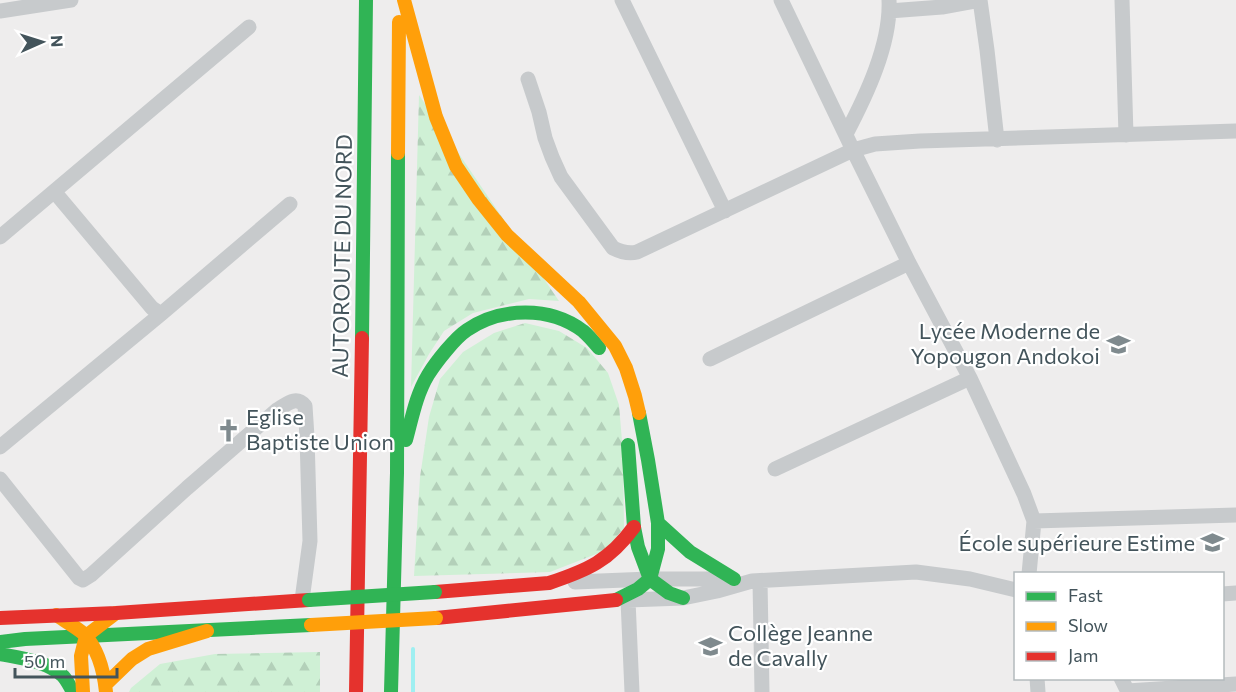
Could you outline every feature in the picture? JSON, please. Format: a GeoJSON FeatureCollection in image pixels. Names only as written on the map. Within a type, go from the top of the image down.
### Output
{"type":"FeatureCollection","features":[{"type":"Feature","properties":{"kind":"main road","name":"AUTOROUTE DU NORD"},"geometry":{"type":"LineString","coordinates":[[356,692],[366,0]]}},
{"type":"Feature","properties":{"kind":"main road"},"geometry":{"type":"LineString","coordinates":[[391,692],[397,473],[401,0]]}},
{"type":"Feature","properties":{"kind":"main road"},"geometry":{"type":"LineString","coordinates":[[0,642],[436,618],[622,600],[650,579],[658,549],[658,523],[635,396],[622,361],[615,346],[579,302],[507,235],[456,166],[436,117],[401,0]]}},
{"type":"Feature","properties":{"kind":"main road"},"geometry":{"type":"LineString","coordinates":[[397,473],[423,383],[437,361],[466,331],[485,320],[507,313],[548,314],[584,331],[604,357]]}},
{"type":"Feature","properties":{"kind":"main road"},"geometry":{"type":"LineString","coordinates":[[627,429],[634,527],[638,547],[650,579],[669,593],[682,598]]}},
{"type":"Feature","properties":{"kind":"main road"},"geometry":{"type":"LineString","coordinates":[[658,523],[690,552],[734,579]]}},
{"type":"Feature","properties":{"kind":"main road"},"geometry":{"type":"LineString","coordinates":[[0,618],[549,583],[585,570],[607,557],[634,527]]}},
{"type":"Feature","properties":{"kind":"main road"},"geometry":{"type":"LineString","coordinates":[[83,692],[81,656],[86,636],[116,612]]}},
{"type":"Feature","properties":{"kind":"main road"},"geometry":{"type":"LineString","coordinates":[[56,615],[86,636],[94,650],[105,689]]}},
{"type":"Feature","properties":{"kind":"main road"},"geometry":{"type":"LineString","coordinates":[[105,689],[132,659],[148,649],[207,631]]}},
{"type":"Feature","properties":{"kind":"main road"},"geometry":{"type":"LineString","coordinates":[[0,654],[44,666],[64,676],[73,692]]}},
{"type":"Feature","properties":{"kind":"main road"},"geometry":{"type":"LineString","coordinates":[[348,692],[357,656]]}},
{"type":"Feature","properties":{"kind":"street"},"geometry":{"type":"LineString","coordinates":[[0,11],[71,0]]}},
{"type":"Feature","properties":{"kind":"street"},"geometry":{"type":"LineString","coordinates":[[622,0],[725,211]]}},
{"type":"Feature","properties":{"kind":"street"},"geometry":{"type":"LineString","coordinates":[[782,0],[909,263],[970,378],[1024,494],[1034,520],[1029,572]]}},
{"type":"Feature","properties":{"kind":"street"},"geometry":{"type":"LineString","coordinates":[[846,134],[856,116],[880,55],[889,6],[942,7],[980,0],[997,140]]}},
{"type":"Feature","properties":{"kind":"street"},"geometry":{"type":"LineString","coordinates":[[1122,0],[1126,135]]}},
{"type":"Feature","properties":{"kind":"street"},"geometry":{"type":"LineString","coordinates":[[1,231],[56,190],[249,27]]}},
{"type":"Feature","properties":{"kind":"street"},"geometry":{"type":"LineString","coordinates":[[528,79],[545,138],[561,177],[613,248],[631,253],[638,252],[853,150],[875,144],[1236,131]]}},
{"type":"Feature","properties":{"kind":"street"},"geometry":{"type":"LineString","coordinates":[[56,190],[58,196],[153,308],[161,314]]}},
{"type":"Feature","properties":{"kind":"street"},"geometry":{"type":"LineString","coordinates":[[0,447],[290,204]]}},
{"type":"Feature","properties":{"kind":"street"},"geometry":{"type":"LineString","coordinates":[[710,359],[909,263]]}},
{"type":"Feature","properties":{"kind":"street"},"geometry":{"type":"LineString","coordinates":[[775,469],[970,378]]}},
{"type":"Feature","properties":{"kind":"street"},"geometry":{"type":"LineString","coordinates":[[0,479],[79,578],[83,580],[92,575],[277,410],[297,400],[304,406],[307,437],[310,541],[305,600]]}},
{"type":"Feature","properties":{"kind":"street"},"geometry":{"type":"LineString","coordinates":[[1034,520],[1236,515]]}},
{"type":"Feature","properties":{"kind":"street"},"geometry":{"type":"LineString","coordinates":[[549,583],[650,579],[756,581],[916,572],[970,579],[1014,590]]}},
{"type":"Feature","properties":{"kind":"street"},"geometry":{"type":"LineString","coordinates":[[632,692],[622,600],[682,598],[756,581]]}},
{"type":"Feature","properties":{"kind":"street"},"geometry":{"type":"LineString","coordinates":[[756,581],[762,692]]}},
{"type":"Feature","properties":{"kind":"street"},"geometry":{"type":"LineString","coordinates":[[1127,692],[1236,684]]}},
{"type":"Feature","properties":{"kind":"green space"},"geometry":{"type":"Polygon","coordinates":[[[419,95],[559,301],[529,299],[473,313],[444,331],[411,387],[419,95]]]}},
{"type":"Feature","properties":{"kind":"green space"},"geometry":{"type":"Polygon","coordinates":[[[525,323],[559,331],[587,348],[608,373],[619,405],[623,453],[624,528],[604,551],[550,572],[414,576],[420,477],[429,417],[440,379],[463,352],[494,333],[525,323]]]}},
{"type":"Feature","properties":{"kind":"green space"},"geometry":{"type":"Polygon","coordinates":[[[320,652],[320,692],[129,692],[160,664],[215,654],[320,652]]]}},
{"type":"Feature","properties":{"kind":"waterway"},"geometry":{"type":"LineString","coordinates":[[413,649],[413,692]]}},
{"type":"Feature","properties":{"kind":"traffic: fast"},"geometry":{"type":"LineString","coordinates":[[362,338],[366,0]]}},
{"type":"Feature","properties":{"kind":"traffic: fast"},"geometry":{"type":"LineString","coordinates":[[391,692],[397,473],[398,153]]}},
{"type":"Feature","properties":{"kind":"traffic: fast"},"geometry":{"type":"LineString","coordinates":[[406,440],[417,399],[428,375],[457,339],[480,322],[525,312],[556,317],[583,331],[599,348]]}},
{"type":"Feature","properties":{"kind":"traffic: fast"},"geometry":{"type":"LineString","coordinates":[[616,600],[638,589],[650,579],[658,549],[658,523],[639,413]]}},
{"type":"Feature","properties":{"kind":"traffic: fast"},"geometry":{"type":"LineString","coordinates":[[628,445],[634,527],[638,547],[650,579],[669,593],[683,598]]}},
{"type":"Feature","properties":{"kind":"traffic: fast"},"geometry":{"type":"LineString","coordinates":[[658,523],[690,552],[734,579]]}},
{"type":"Feature","properties":{"kind":"traffic: fast"},"geometry":{"type":"LineString","coordinates":[[309,600],[435,592]]}},
{"type":"Feature","properties":{"kind":"traffic: fast"},"geometry":{"type":"LineString","coordinates":[[0,642],[311,625]]}},
{"type":"Feature","properties":{"kind":"traffic: fast"},"geometry":{"type":"LineString","coordinates":[[0,654],[33,661],[57,671],[73,692]]}},
{"type":"Feature","properties":{"kind":"traffic: slow"},"geometry":{"type":"LineString","coordinates":[[404,0],[436,117],[456,166],[507,235],[579,302],[615,346],[626,368],[639,413]]}},
{"type":"Feature","properties":{"kind":"traffic: slow"},"geometry":{"type":"LineString","coordinates":[[398,153],[399,22]]}},
{"type":"Feature","properties":{"kind":"traffic: slow"},"geometry":{"type":"LineString","coordinates":[[83,692],[81,656],[86,636],[116,613]]}},
{"type":"Feature","properties":{"kind":"traffic: slow"},"geometry":{"type":"LineString","coordinates":[[56,615],[81,631],[89,640],[100,661],[106,692]]}},
{"type":"Feature","properties":{"kind":"traffic: slow"},"geometry":{"type":"LineString","coordinates":[[311,625],[436,618]]}},
{"type":"Feature","properties":{"kind":"traffic: slow"},"geometry":{"type":"LineString","coordinates":[[105,685],[132,659],[148,649],[207,631]]}},
{"type":"Feature","properties":{"kind":"traffic: jam"},"geometry":{"type":"LineString","coordinates":[[356,692],[362,338]]}},
{"type":"Feature","properties":{"kind":"traffic: jam"},"geometry":{"type":"LineString","coordinates":[[549,583],[597,563],[616,548],[634,527]]}},
{"type":"Feature","properties":{"kind":"traffic: jam"},"geometry":{"type":"LineString","coordinates":[[435,592],[549,583]]}},
{"type":"Feature","properties":{"kind":"traffic: jam"},"geometry":{"type":"LineString","coordinates":[[0,618],[309,600]]}},
{"type":"Feature","properties":{"kind":"traffic: jam"},"geometry":{"type":"LineString","coordinates":[[436,618],[616,600]]}},
{"type":"Feature","properties":{"kind":"place","name":"Lycée Moderne de Yopougon Andokoi"},"geometry":{"type":"Point","coordinates":[1118,344]}},
{"type":"Feature","properties":{"kind":"place","name":"Eglise Baptiste Union"},"geometry":{"type":"Point","coordinates":[228,430]}},
{"type":"Feature","properties":{"kind":"place","name":"École supérieure Estime"},"geometry":{"type":"Point","coordinates":[1213,543]}},
{"type":"Feature","properties":{"kind":"place","name":"Collège Jeanne de Cavally"},"geometry":{"type":"Point","coordinates":[710,646]}}]}
